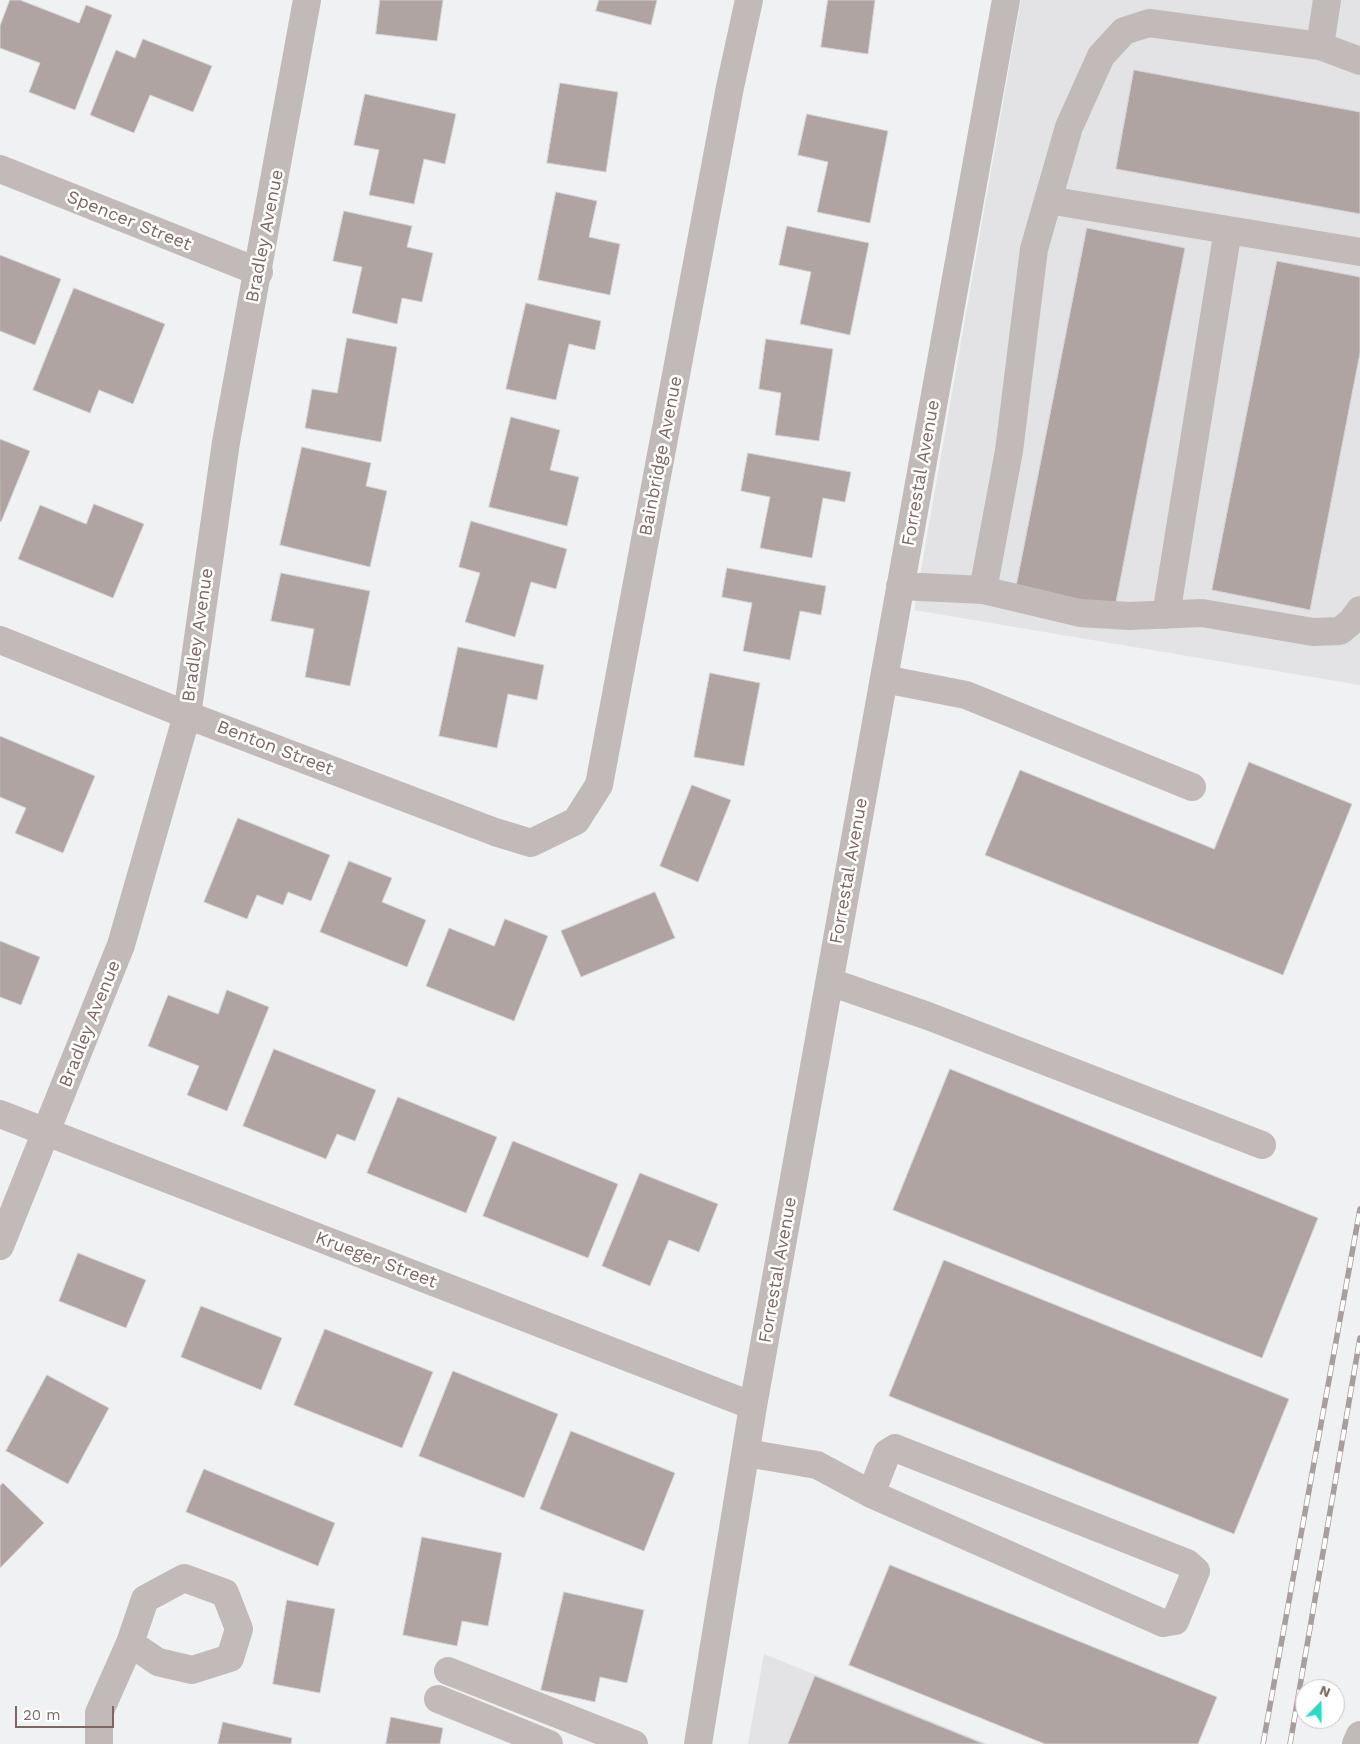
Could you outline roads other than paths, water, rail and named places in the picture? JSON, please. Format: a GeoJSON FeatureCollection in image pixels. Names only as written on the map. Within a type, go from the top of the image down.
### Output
{"type":"FeatureCollection","features":[{"type":"Feature","properties":{"kind":"street","name":"Bradley Avenue"},"geometry":{"type":"LineString","coordinates":[[0,1246],[121,946],[187,715],[226,442],[259,272],[307,0]]}},
{"type":"Feature","properties":{"kind":"street","name":"Bainbridge Avenue"},"geometry":{"type":"LineString","coordinates":[[495,832],[531,843],[576,821],[599,786],[728,97],[749,0]]}},
{"type":"Feature","properties":{"kind":"street","name":"Forrestal Avenue"},"geometry":{"type":"LineString","coordinates":[[698,1744],[753,1406],[1006,0]]}},
{"type":"Feature","properties":{"kind":"street"},"geometry":{"type":"LineString","coordinates":[[1320,46],[1327,0]]}},
{"type":"Feature","properties":{"kind":"street"},"geometry":{"type":"LineString","coordinates":[[982,590],[1009,452],[1034,249],[1069,126],[1101,56],[1124,31],[1149,23],[1320,46],[1360,61]]}},
{"type":"Feature","properties":{"kind":"street","name":"Spencer Street"},"geometry":{"type":"LineString","coordinates":[[0,169],[259,272]]}},
{"type":"Feature","properties":{"kind":"street"},"geometry":{"type":"LineString","coordinates":[[1048,200],[1360,252]]}},
{"type":"Feature","properties":{"kind":"street"},"geometry":{"type":"LineString","coordinates":[[1166,614],[1228,230]]}},
{"type":"Feature","properties":{"kind":"street"},"geometry":{"type":"LineString","coordinates":[[900,586],[982,590],[1080,613],[1129,616],[1202,613],[1322,632],[1340,631],[1352,621],[1360,610]]}},
{"type":"Feature","properties":{"kind":"street","name":"Benton Street"},"geometry":{"type":"LineString","coordinates":[[0,640],[187,715],[495,832]]}},
{"type":"Feature","properties":{"kind":"street"},"geometry":{"type":"LineString","coordinates":[[884,679],[966,695],[1192,787]]}},
{"type":"Feature","properties":{"kind":"street"},"geometry":{"type":"LineString","coordinates":[[830,982],[928,1016],[1262,1146]]}},
{"type":"Feature","properties":{"kind":"street","name":"Krueger Street"},"geometry":{"type":"LineString","coordinates":[[0,1114],[753,1406]]}},
{"type":"Feature","properties":{"kind":"street"},"geometry":{"type":"LineString","coordinates":[[746,1453],[817,1466],[871,1494],[1163,1623],[1175,1621],[1196,1571],[1187,1563],[895,1448],[887,1453],[871,1494]]}},
{"type":"Feature","properties":{"kind":"street"},"geometry":{"type":"LineString","coordinates":[[99,1744],[99,1713],[130,1643]]}},
{"type":"Feature","properties":{"kind":"street"},"geometry":{"type":"LineString","coordinates":[[448,1671],[634,1744]]}},
{"type":"Feature","properties":{"kind":"street"},"geometry":{"type":"LineString","coordinates":[[438,1699],[549,1744]]}},
{"type":"Feature","properties":{"kind":"street"},"geometry":{"type":"LineString","coordinates":[[1356,1744],[1360,1735]]}},
{"type":"Feature","properties":{"kind":"railway"},"geometry":{"type":"LineString","coordinates":[[1263,1744],[1360,1209]]}},
{"type":"Feature","properties":{"kind":"railway"},"geometry":{"type":"LineString","coordinates":[[1290,1744],[1360,1338]]}}]}
